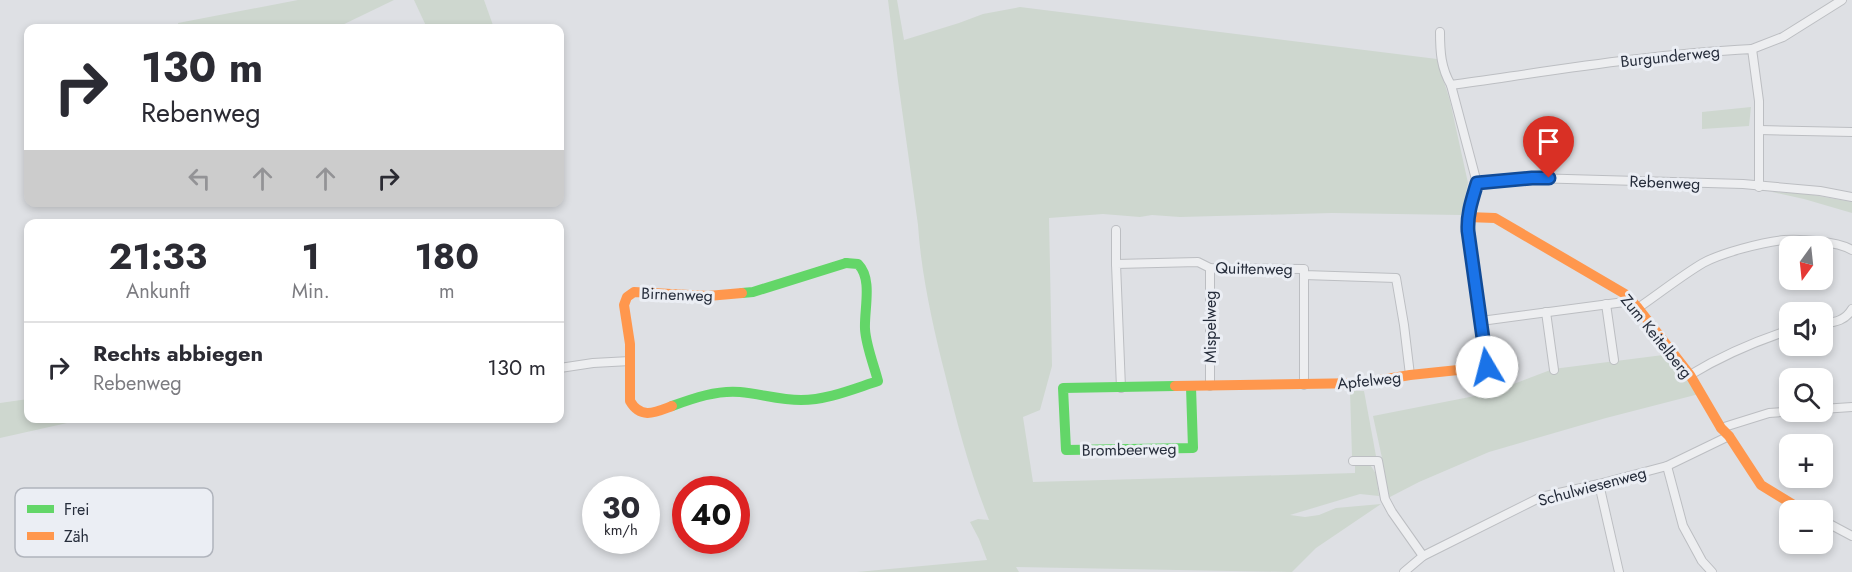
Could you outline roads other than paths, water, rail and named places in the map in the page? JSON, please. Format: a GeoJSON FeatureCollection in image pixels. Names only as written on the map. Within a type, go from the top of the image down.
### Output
{"type":"FeatureCollection","features":[{"type":"Feature","properties":{"kind":"street","name":"Burgunderweg"},"geometry":{"type":"LineString","coordinates":[[1451,85],[1588,65],[1752,49],[1784,37],[1842,0]]}},
{"type":"Feature","properties":{"kind":"street"},"geometry":{"type":"LineString","coordinates":[[1440,32],[1441,61],[1451,85],[1477,183]]}},
{"type":"Feature","properties":{"kind":"street"},"geometry":{"type":"LineString","coordinates":[[1752,49],[1759,102],[1759,187]]}},
{"type":"Feature","properties":{"kind":"street"},"geometry":{"type":"LineString","coordinates":[[1760,130],[1852,132]]}},
{"type":"Feature","properties":{"kind":"street","name":"Rebenweg"},"geometry":{"type":"LineString","coordinates":[[1477,183],[1532,178],[1743,184],[1820,191],[1852,197]]}},
{"type":"Feature","properties":{"kind":"street","name":"Apfelweg"},"geometry":{"type":"LineString","coordinates":[[1064,388],[1364,384],[1410,375],[1487,367],[1467,217],[1477,183]]}},
{"type":"Feature","properties":{"kind":"street","name":"Zum Keitelberg"},"geometry":{"type":"LineString","coordinates":[[1467,217],[1495,218],[1615,288],[1635,304],[1690,375],[1761,485],[1786,500]]}},
{"type":"Feature","properties":{"kind":"street"},"geometry":{"type":"LineString","coordinates":[[1116,230],[1121,388]]}},
{"type":"Feature","properties":{"kind":"street"},"geometry":{"type":"LineString","coordinates":[[1480,321],[1606,304],[1635,304],[1704,263],[1731,252],[1783,240],[1816,242],[1852,250]]}},
{"type":"Feature","properties":{"kind":"street","name":"Birnenweg"},"geometry":{"type":"LineString","coordinates":[[846,262],[858,264],[863,269],[866,278],[865,332],[878,381],[833,395],[802,400],[721,392],[650,413],[634,408],[630,400],[630,361],[624,304],[627,297],[634,292],[708,296],[753,292],[846,262]]}},
{"type":"Feature","properties":{"kind":"street","name":"Quittenweg"},"geometry":{"type":"LineString","coordinates":[[1116,264],[1198,262],[1210,268],[1304,269],[1304,275],[1396,278],[1410,375]]}},
{"type":"Feature","properties":{"kind":"street","name":"Mispelweg"},"geometry":{"type":"LineString","coordinates":[[1210,268],[1210,386]]}},
{"type":"Feature","properties":{"kind":"street"},"geometry":{"type":"LineString","coordinates":[[1304,275],[1304,385]]}},
{"type":"Feature","properties":{"kind":"street"},"geometry":{"type":"LineString","coordinates":[[1606,304],[1614,360]]}},
{"type":"Feature","properties":{"kind":"street"},"geometry":{"type":"LineString","coordinates":[[1833,322],[1840,321],[1852,309]]}},
{"type":"Feature","properties":{"kind":"street"},"geometry":{"type":"LineString","coordinates":[[1546,312],[1554,370]]}},
{"type":"Feature","properties":{"kind":"street"},"geometry":{"type":"LineString","coordinates":[[1690,375],[1720,357],[1779,334]]}},
{"type":"Feature","properties":{"kind":"street"},"geometry":{"type":"LineString","coordinates":[[564,367],[630,361]]}},
{"type":"Feature","properties":{"kind":"street","name":"Brombeerweg"},"geometry":{"type":"LineString","coordinates":[[1064,388],[1066,450],[1089,450],[1193,448],[1191,387]]}},
{"type":"Feature","properties":{"kind":"street"},"geometry":{"type":"LineString","coordinates":[[1833,408],[1852,407]]}},
{"type":"Feature","properties":{"kind":"street","name":"Schulwiesenweg"},"geometry":{"type":"LineString","coordinates":[[1404,572],[1424,556],[1541,497],[1667,466],[1725,432],[1769,413],[1779,412]]}},
{"type":"Feature","properties":{"kind":"street"},"geometry":{"type":"LineString","coordinates":[[1353,461],[1378,461],[1385,499],[1424,556]]}},
{"type":"Feature","properties":{"kind":"street"},"geometry":{"type":"LineString","coordinates":[[1667,466],[1683,526],[1702,561],[1712,572]]}},
{"type":"Feature","properties":{"kind":"street"},"geometry":{"type":"LineString","coordinates":[[1599,484],[1619,572]]}},
{"type":"Feature","properties":{"kind":"street"},"geometry":{"type":"LineString","coordinates":[[1833,526],[1852,536]]}}]}
